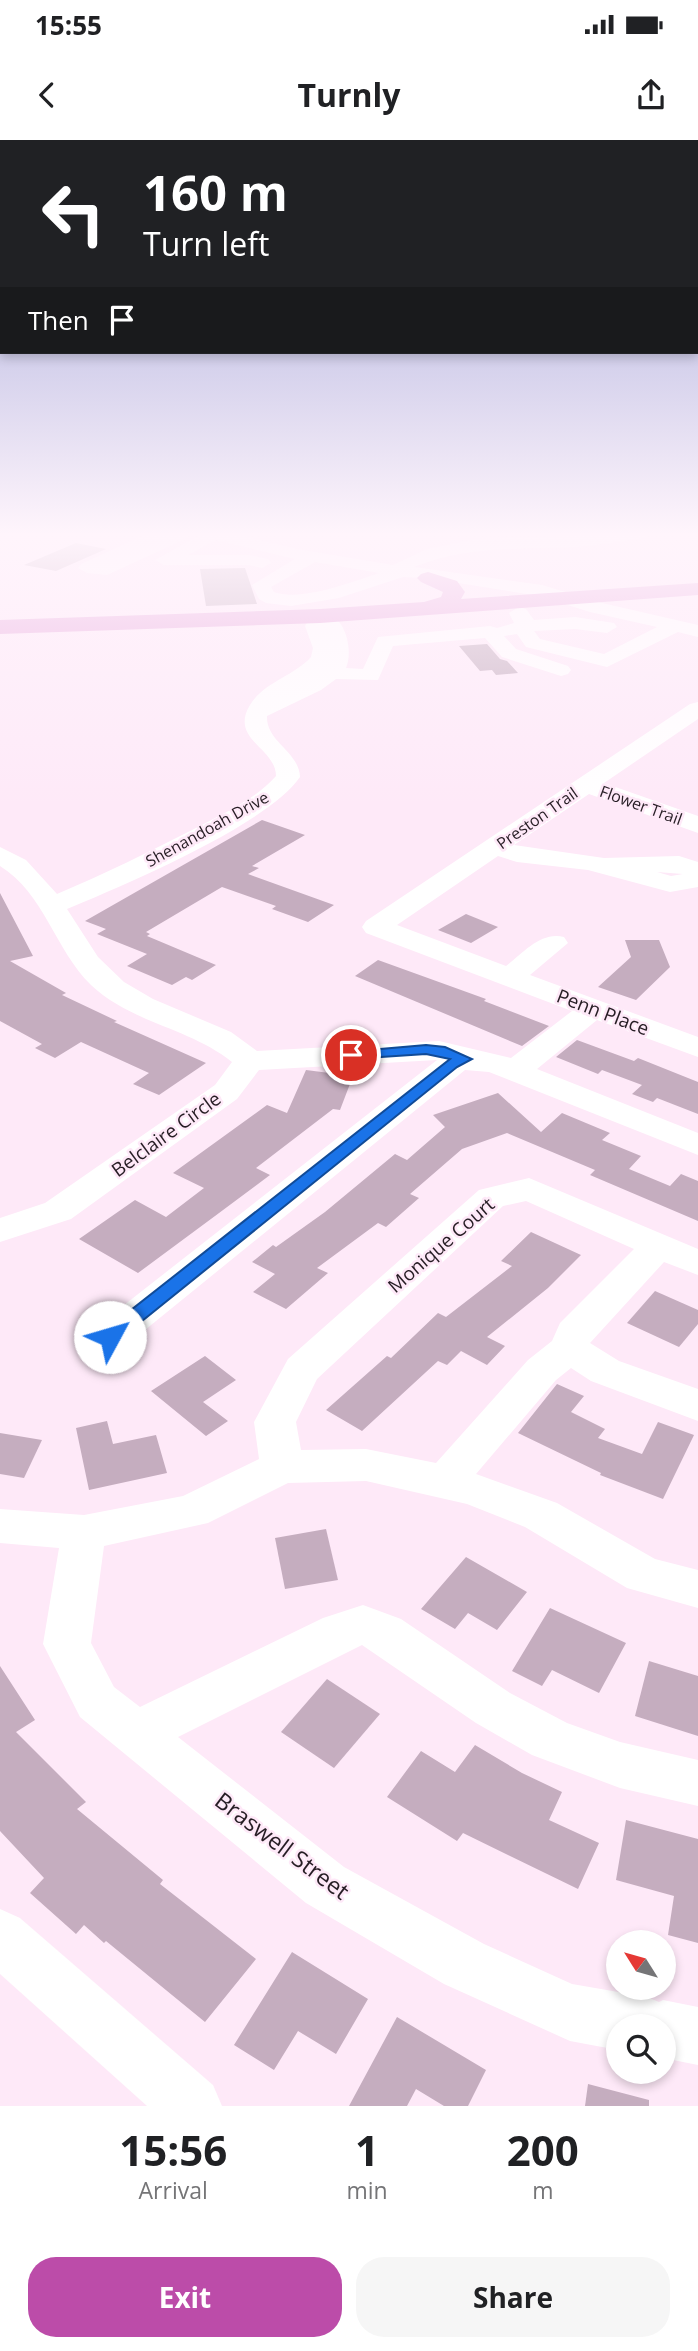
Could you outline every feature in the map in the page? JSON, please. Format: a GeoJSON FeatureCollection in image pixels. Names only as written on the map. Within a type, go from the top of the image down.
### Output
{"type":"FeatureCollection","features":[{"type":"Feature","properties":{"kind":"main road"},"geometry":{"type":"LineString","coordinates":[[0,627],[146,625]]}},
{"type":"Feature","properties":{"kind":"main road"},"geometry":{"type":"LineString","coordinates":[[0,636],[260,625]]}},
{"type":"Feature","properties":{"kind":"street"},"geometry":{"type":"LineString","coordinates":[[257,712],[275,691],[310,670],[323,657],[323,625]]}},
{"type":"Feature","properties":{"kind":"street"},"geometry":{"type":"LineString","coordinates":[[257,712],[331,673],[343,660],[343,650],[325,625]]}},
{"type":"Feature","properties":{"kind":"street"},"geometry":{"type":"LineString","coordinates":[[310,670],[374,674],[385,641],[481,625]]}},
{"type":"Feature","properties":{"kind":"street"},"geometry":{"type":"LineString","coordinates":[[486,625],[509,653],[561,670]]}},
{"type":"Feature","properties":{"kind":"street"},"geometry":{"type":"LineString","coordinates":[[523,625],[533,643],[607,661],[675,626]]}},
{"type":"Feature","properties":{"kind":"street"},"geometry":{"type":"LineString","coordinates":[[586,625],[654,636]]}},
{"type":"Feature","properties":{"kind":"street"},"geometry":{"type":"LineString","coordinates":[[670,625],[698,631]]}},
{"type":"Feature","properties":{"kind":"street","name":"Preston Trail"},"geometry":{"type":"LineString","coordinates":[[376,927],[698,709]]}},
{"type":"Feature","properties":{"kind":"street","name":"Shenandoah Drive"},"geometry":{"type":"LineString","coordinates":[[51,906],[95,889],[189,841],[263,799],[285,783],[289,775],[288,765],[260,735],[256,723],[257,712]]}},
{"type":"Feature","properties":{"kind":"street","name":"Flower Trail"},"geometry":{"type":"LineString","coordinates":[[584,785],[646,804],[698,825]]}},
{"type":"Feature","properties":{"kind":"street"},"geometry":{"type":"LineString","coordinates":[[495,847],[517,854],[563,858],[604,866]]}},
{"type":"Feature","properties":{"kind":"street"},"geometry":{"type":"LineString","coordinates":[[0,855],[17,863],[51,906],[77,950],[101,978],[125,996],[221,1040],[250,1061],[439,1051],[465,1059],[482,1060],[515,1071],[698,1145]]}},
{"type":"Feature","properties":{"kind":"street","name":"Penn Place"},"geometry":{"type":"LineString","coordinates":[[376,927],[698,1048]]}},
{"type":"Feature","properties":{"kind":"street"},"geometry":{"type":"LineString","coordinates":[[509,977],[554,943]]}},
{"type":"Feature","properties":{"kind":"street"},"geometry":{"type":"LineString","coordinates":[[515,1071],[594,1008]]}},
{"type":"Feature","properties":{"kind":"street"},"geometry":{"type":"LineString","coordinates":[[110,1337],[451,1064],[465,1059]]}},
{"type":"Feature","properties":{"kind":"street","name":"Belclaire Circle"},"geometry":{"type":"LineString","coordinates":[[0,1230],[58,1211],[226,1092],[250,1061]]}},
{"type":"Feature","properties":{"kind":"street","name":"Monique Court"},"geometry":{"type":"LineString","coordinates":[[282,1467],[275,1422],[302,1369],[491,1198],[529,1189],[698,1264]]}},
{"type":"Feature","properties":{"kind":"street"},"geometry":{"type":"LineString","coordinates":[[445,1481],[542,1370],[569,1349],[574,1333],[658,1246]]}},
{"type":"Feature","properties":{"kind":"street"},"geometry":{"type":"LineString","coordinates":[[569,1349],[605,1371],[698,1406]]}},
{"type":"Feature","properties":{"kind":"street"},"geometry":{"type":"LineString","coordinates":[[0,1526],[85,1533],[192,1511],[282,1467],[366,1465],[445,1481],[541,1515],[643,1575],[698,1589]]}},
{"type":"Feature","properties":{"kind":"street","name":"Braswell Street"},"geometry":{"type":"LineString","coordinates":[[85,1533],[67,1644],[97,1702],[325,1885],[464,1964],[570,2012],[606,2019]]}},
{"type":"Feature","properties":{"kind":"street"},"geometry":{"type":"LineString","coordinates":[[137,1733],[340,1632],[363,1625],[384,1633],[494,1708],[550,1739],[620,1765],[698,1783]]}},
{"type":"Feature","properties":{"kind":"street"},"geometry":{"type":"LineString","coordinates":[[0,1937],[192,2106]]}},
{"type":"Feature","properties":{"kind":"street"},"geometry":{"type":"LineString","coordinates":[[676,2032],[698,2036]]}},
{"type":"Feature","properties":{"kind":"building"},"geometry":{"type":"Polygon","coordinates":[[[487,644],[518,673],[496,675],[492,670],[480,671],[459,646],[487,644]]]}},
{"type":"Feature","properties":{"kind":"building"},"geometry":{"type":"Polygon","coordinates":[[[262,820],[305,835],[252,866],[259,868],[248,874],[334,905],[308,922],[272,909],[276,906],[222,887],[146,932],[150,934],[147,936],[216,965],[192,980],[186,977],[172,985],[127,966],[147,954],[97,934],[106,929],[85,921],[262,820]]]}},
{"type":"Feature","properties":{"kind":"building"},"geometry":{"type":"Polygon","coordinates":[[[0,893],[33,956],[10,961],[66,993],[62,995],[117,1021],[114,1022],[206,1063],[159,1095],[133,1084],[149,1073],[81,1042],[55,1058],[35,1048],[42,1044],[0,1021],[0,893]]]}},
{"type":"Feature","properties":{"kind":"building"},"geometry":{"type":"Polygon","coordinates":[[[466,914],[498,927],[471,943],[438,930],[466,914]]]}},
{"type":"Feature","properties":{"kind":"building"},"geometry":{"type":"Polygon","coordinates":[[[625,940],[659,940],[670,967],[636,1000],[598,987],[631,957],[625,940]]]}},
{"type":"Feature","properties":{"kind":"building"},"geometry":{"type":"Polygon","coordinates":[[[378,960],[486,999],[484,1001],[549,1026],[522,1046],[355,976],[378,960]]]}},
{"type":"Feature","properties":{"kind":"building"},"geometry":{"type":"Polygon","coordinates":[[[577,1040],[634,1061],[638,1058],[698,1082],[698,1114],[657,1098],[653,1102],[632,1094],[642,1085],[602,1070],[598,1074],[556,1057],[577,1040]]]}},
{"type":"Feature","properties":{"kind":"building"},"geometry":{"type":"Polygon","coordinates":[[[306,1070],[353,1076],[340,1110],[333,1109],[256,1168],[270,1175],[215,1216],[138,1273],[79,1239],[135,1200],[166,1217],[204,1188],[173,1173],[267,1105],[287,1113],[306,1070]]]}},
{"type":"Feature","properties":{"kind":"building"},"geometry":{"type":"Polygon","coordinates":[[[498,1093],[541,1132],[562,1113],[610,1133],[602,1140],[641,1156],[629,1169],[670,1186],[681,1174],[698,1181],[698,1221],[590,1175],[595,1170],[507,1133],[462,1149],[410,1194],[419,1198],[386,1227],[378,1223],[317,1268],[328,1273],[286,1309],[253,1292],[275,1274],[252,1262],[273,1245],[276,1247],[325,1212],[395,1154],[407,1160],[445,1127],[433,1115],[498,1093]]]}},
{"type":"Feature","properties":{"kind":"building"},"geometry":{"type":"Polygon","coordinates":[[[531,1232],[581,1255],[548,1288],[487,1337],[505,1346],[487,1365],[461,1351],[447,1365],[438,1361],[362,1431],[326,1410],[387,1356],[391,1358],[438,1313],[446,1317],[512,1266],[501,1261],[531,1232]]]}},
{"type":"Feature","properties":{"kind":"building"},"geometry":{"type":"Polygon","coordinates":[[[655,1291],[698,1310],[698,1324],[679,1347],[627,1323],[655,1291]]]}},
{"type":"Feature","properties":{"kind":"building"},"geometry":{"type":"Polygon","coordinates":[[[205,1356],[236,1380],[203,1402],[228,1421],[206,1436],[151,1391],[205,1356]]]}},
{"type":"Feature","properties":{"kind":"building"},"geometry":{"type":"Polygon","coordinates":[[[557,1384],[584,1396],[571,1412],[605,1429],[598,1438],[642,1454],[658,1422],[694,1435],[663,1499],[600,1475],[601,1473],[518,1433],[557,1384]]]}},
{"type":"Feature","properties":{"kind":"building"},"geometry":{"type":"Polygon","coordinates":[[[107,1421],[113,1444],[156,1435],[167,1473],[89,1490],[76,1428],[107,1421]]]}},
{"type":"Feature","properties":{"kind":"building"},"geometry":{"type":"Polygon","coordinates":[[[0,1433],[42,1440],[24,1478],[0,1474],[0,1433]]]}},
{"type":"Feature","properties":{"kind":"building"},"geometry":{"type":"Polygon","coordinates":[[[326,1529],[338,1580],[285,1589],[275,1538],[326,1529]]]}},
{"type":"Feature","properties":{"kind":"building"},"geometry":{"type":"Polygon","coordinates":[[[466,1557],[527,1592],[497,1630],[468,1613],[455,1629],[421,1609],[466,1557]]]}},
{"type":"Feature","properties":{"kind":"building"},"geometry":{"type":"Polygon","coordinates":[[[550,1608],[626,1643],[599,1693],[552,1670],[542,1686],[512,1671],[550,1608]]]}},
{"type":"Feature","properties":{"kind":"building"},"geometry":{"type":"Polygon","coordinates":[[[649,1661],[698,1676],[698,1736],[635,1716],[649,1661]]]}},
{"type":"Feature","properties":{"kind":"building"},"geometry":{"type":"Polygon","coordinates":[[[0,1666],[35,1720],[16,1732],[86,1802],[77,1809],[163,1880],[160,1884],[256,1959],[205,2022],[106,1941],[104,1943],[84,1925],[76,1934],[30,1893],[44,1878],[0,1831],[0,1666]]]}},
{"type":"Feature","properties":{"kind":"building"},"geometry":{"type":"Polygon","coordinates":[[[327,1679],[380,1714],[334,1768],[281,1732],[327,1679]]]}},
{"type":"Feature","properties":{"kind":"building"},"geometry":{"type":"Polygon","coordinates":[[[475,1745],[522,1773],[562,1792],[549,1820],[599,1843],[578,1889],[463,1833],[457,1841],[387,1797],[421,1751],[455,1772],[475,1745]]]}},
{"type":"Feature","properties":{"kind":"building"},"geometry":{"type":"Polygon","coordinates":[[[626,1820],[698,1839],[698,1943],[676,1937],[676,1930],[669,1930],[674,1896],[616,1880],[626,1820]]]}},
{"type":"Feature","properties":{"kind":"building"},"geometry":{"type":"Polygon","coordinates":[[[292,1952],[368,1999],[336,2054],[298,2031],[274,2070],[234,2045],[292,1952]]]}},
{"type":"Feature","properties":{"kind":"building"},"geometry":{"type":"Polygon","coordinates":[[[397,2017],[486,2070],[468,2106],[444,2106],[416,2089],[407,2106],[349,2106],[397,2017]]]}},
{"type":"Feature","properties":{"kind":"building"},"geometry":{"type":"Polygon","coordinates":[[[588,2084],[649,2100],[649,2106],[585,2106],[588,2084]]]}},
{"type":"Feature","properties":{"kind":"route"},"geometry":{"type":"LineString","coordinates":[[110,1337],[451,1064],[465,1059],[426,1050],[351,1055]]}}]}
